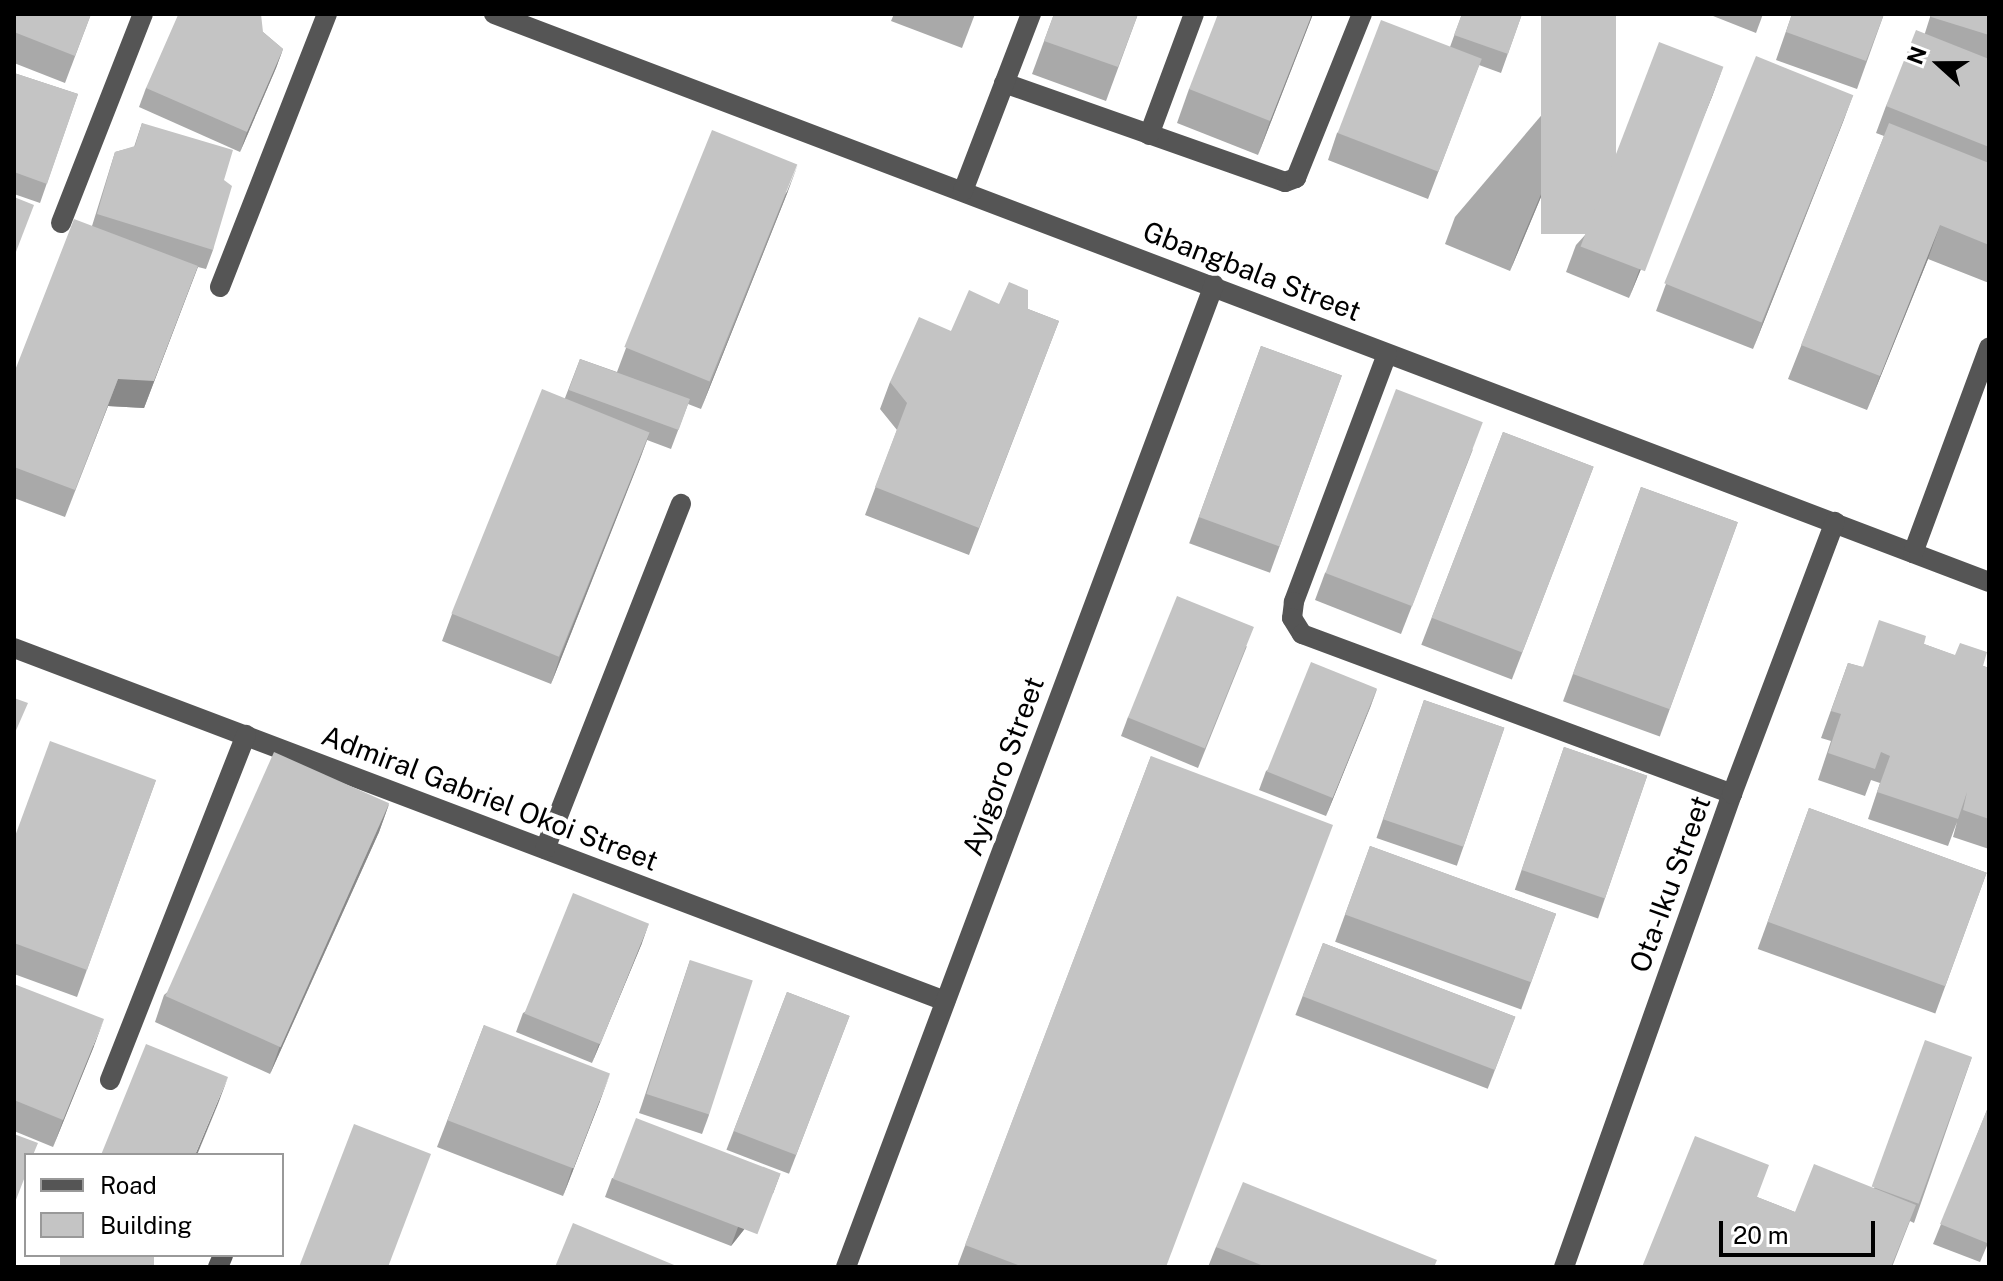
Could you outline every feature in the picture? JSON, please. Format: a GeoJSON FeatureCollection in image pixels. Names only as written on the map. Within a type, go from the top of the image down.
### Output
{"type":"FeatureCollection","features":[{"type":"Feature","properties":{"kind":"street"},"geometry":{"type":"LineString","coordinates":[[61,223],[143,14]]}},
{"type":"Feature","properties":{"kind":"street"},"geometry":{"type":"LineString","coordinates":[[220,287],[327,14]]}},
{"type":"Feature","properties":{"kind":"street","name":"Gbangbala Street"},"geometry":{"type":"LineString","coordinates":[[494,14],[1989,582]]}},
{"type":"Feature","properties":{"kind":"street"},"geometry":{"type":"LineString","coordinates":[[963,191],[1031,14]]}},
{"type":"Feature","properties":{"kind":"street"},"geometry":{"type":"LineString","coordinates":[[1149,135],[1194,14]]}},
{"type":"Feature","properties":{"kind":"street"},"geometry":{"type":"LineString","coordinates":[[1004,83],[1276,180],[1296,178],[1362,14]]}},
{"type":"Feature","properties":{"kind":"street","name":"Ayigoro Street"},"geometry":{"type":"LineString","coordinates":[[846,1267],[1214,285]]}},
{"type":"Feature","properties":{"kind":"street"},"geometry":{"type":"LineString","coordinates":[[1913,553],[1989,348]]}},
{"type":"Feature","properties":{"kind":"street"},"geometry":{"type":"LineString","coordinates":[[1387,354],[1294,602],[1292,618],[1302,634],[1732,794]]}},
{"type":"Feature","properties":{"kind":"street"},"geometry":{"type":"LineString","coordinates":[[545,849],[681,504]]}},
{"type":"Feature","properties":{"kind":"street","name":"Ota-Iku Street"},"geometry":{"type":"LineString","coordinates":[[1564,1267],[1732,794],[1835,522]]}},
{"type":"Feature","properties":{"kind":"street","name":"Admiral Gabriel Okoi Street"},"geometry":{"type":"LineString","coordinates":[[14,648],[945,1001]]}},
{"type":"Feature","properties":{"kind":"street"},"geometry":{"type":"LineString","coordinates":[[110,1080],[246,735]]}},
{"type":"Feature","properties":{"kind":"building"},"geometry":{"type":"Polygon","coordinates":[[[14,14],[91,14],[75,56],[14,32],[14,14]]]}},
{"type":"Feature","properties":{"kind":"building"},"geometry":{"type":"Polygon","coordinates":[[[261,14],[263,32],[283,49],[247,132],[146,88],[178,15],[261,14]]]}},
{"type":"Feature","properties":{"kind":"building"},"geometry":{"type":"Polygon","coordinates":[[[1054,14],[1138,14],[1118,67],[1044,41],[1054,14]]]}},
{"type":"Feature","properties":{"kind":"building"},"geometry":{"type":"Polygon","coordinates":[[[1218,14],[1312,14],[1270,121],[1189,89],[1218,14]]]}},
{"type":"Feature","properties":{"kind":"building"},"geometry":{"type":"Polygon","coordinates":[[[1462,14],[1522,14],[1508,54],[1454,35],[1462,14]]]}},
{"type":"Feature","properties":{"kind":"building"},"geometry":{"type":"Polygon","coordinates":[[[1541,14],[1616,14],[1616,234],[1541,234],[1541,14]]]}},
{"type":"Feature","properties":{"kind":"building"},"geometry":{"type":"Polygon","coordinates":[[[1792,14],[1884,14],[1866,61],[1786,32],[1792,14]]]}},
{"type":"Feature","properties":{"kind":"building"},"geometry":{"type":"Polygon","coordinates":[[[1932,14],[1989,14],[1989,35],[1931,17],[1932,14]]]}},
{"type":"Feature","properties":{"kind":"building"},"geometry":{"type":"Polygon","coordinates":[[[1381,20],[1482,59],[1438,172],[1338,133],[1381,20]]]}},
{"type":"Feature","properties":{"kind":"building"},"geometry":{"type":"Polygon","coordinates":[[[1916,30],[1989,59],[1989,147],[1886,106],[1916,30]]]}},
{"type":"Feature","properties":{"kind":"building"},"geometry":{"type":"Polygon","coordinates":[[[1659,42],[1723,67],[1645,271],[1581,246],[1659,42]]]}},
{"type":"Feature","properties":{"kind":"building"},"geometry":{"type":"Polygon","coordinates":[[[1756,56],[1853,95],[1762,322],[1664,283],[1756,56]]]}},
{"type":"Feature","properties":{"kind":"building"},"geometry":{"type":"Polygon","coordinates":[[[14,73],[78,94],[47,184],[14,172],[14,73]]]}},
{"type":"Feature","properties":{"kind":"building"},"geometry":{"type":"Polygon","coordinates":[[[142,123],[233,150],[224,180],[232,186],[213,250],[97,214],[115,152],[135,146],[142,123]]]}},
{"type":"Feature","properties":{"kind":"building"},"geometry":{"type":"Polygon","coordinates":[[[1889,123],[1989,163],[1989,245],[1940,225],[1880,376],[1801,345],[1889,123]]]}},
{"type":"Feature","properties":{"kind":"building"},"geometry":{"type":"Polygon","coordinates":[[[712,130],[797,164],[710,381],[624,347],[712,130]]]}},
{"type":"Feature","properties":{"kind":"building"},"geometry":{"type":"Polygon","coordinates":[[[14,197],[34,205],[14,257],[14,197]]]}},
{"type":"Feature","properties":{"kind":"building"},"geometry":{"type":"Polygon","coordinates":[[[74,219],[198,266],[154,381],[118,379],[75,490],[14,467],[14,373],[74,219]]]}},
{"type":"Feature","properties":{"kind":"building"},"geometry":{"type":"Polygon","coordinates":[[[1009,282],[1028,290],[1028,309],[1059,321],[979,528],[875,487],[907,403],[890,382],[919,317],[951,331],[969,290],[999,304],[1009,282]]]}},
{"type":"Feature","properties":{"kind":"building"},"geometry":{"type":"Polygon","coordinates":[[[1261,346],[1342,375],[1280,546],[1199,517],[1261,346]]]}},
{"type":"Feature","properties":{"kind":"building"},"geometry":{"type":"Polygon","coordinates":[[[580,359],[690,399],[679,430],[569,390],[580,359]]]}},
{"type":"Feature","properties":{"kind":"building"},"geometry":{"type":"Polygon","coordinates":[[[542,389],[650,432],[559,657],[451,613],[542,389]]]}},
{"type":"Feature","properties":{"kind":"building"},"geometry":{"type":"Polygon","coordinates":[[[1396,389],[1483,422],[1412,606],[1325,573],[1396,389]]]}},
{"type":"Feature","properties":{"kind":"building"},"geometry":{"type":"Polygon","coordinates":[[[1503,432],[1594,467],[1522,653],[1432,618],[1503,432]]]}},
{"type":"Feature","properties":{"kind":"building"},"geometry":{"type":"Polygon","coordinates":[[[1641,487],[1738,522],[1670,709],[1573,674],[1641,487]]]}},
{"type":"Feature","properties":{"kind":"building"},"geometry":{"type":"Polygon","coordinates":[[[1177,596],[1254,627],[1205,749],[1128,717],[1177,596]]]}},
{"type":"Feature","properties":{"kind":"building"},"geometry":{"type":"Polygon","coordinates":[[[1879,620],[1926,636],[1924,644],[1955,655],[1960,643],[1987,652],[1983,666],[1989,668],[1989,819],[1963,810],[1967,792],[1958,819],[1877,792],[1890,756],[1881,752],[1875,769],[1828,753],[1841,714],[1831,711],[1848,663],[1863,667],[1879,620]]]}},
{"type":"Feature","properties":{"kind":"building"},"geometry":{"type":"Polygon","coordinates":[[[1311,662],[1377,689],[1333,798],[1267,771],[1311,662]]]}},
{"type":"Feature","properties":{"kind":"building"},"geometry":{"type":"Polygon","coordinates":[[[14,698],[28,703],[14,735],[14,698]]]}},
{"type":"Feature","properties":{"kind":"building"},"geometry":{"type":"Polygon","coordinates":[[[1424,700],[1504,728],[1463,847],[1383,819],[1424,700]]]}},
{"type":"Feature","properties":{"kind":"building"},"geometry":{"type":"Polygon","coordinates":[[[50,741],[156,780],[87,970],[14,943],[14,839],[50,741]]]}},
{"type":"Feature","properties":{"kind":"building"},"geometry":{"type":"Polygon","coordinates":[[[1564,747],[1647,776],[1605,899],[1522,870],[1564,747]]]}},
{"type":"Feature","properties":{"kind":"building"},"geometry":{"type":"Polygon","coordinates":[[[274,752],[389,803],[281,1047],[165,996],[274,752]]]}},
{"type":"Feature","properties":{"kind":"building"},"geometry":{"type":"Polygon","coordinates":[[[1151,756],[1333,825],[1166,1267],[1023,1267],[965,1245],[1151,756]]]}},
{"type":"Feature","properties":{"kind":"building"},"geometry":{"type":"Polygon","coordinates":[[[1809,808],[1987,873],[1945,986],[1768,922],[1809,808]]]}},
{"type":"Feature","properties":{"kind":"building"},"geometry":{"type":"Polygon","coordinates":[[[1370,846],[1556,914],[1531,982],[1345,915],[1370,846]]]}},
{"type":"Feature","properties":{"kind":"building"},"geometry":{"type":"Polygon","coordinates":[[[573,893],[649,924],[600,1044],[524,1014],[573,893]]]}},
{"type":"Feature","properties":{"kind":"building"},"geometry":{"type":"Polygon","coordinates":[[[1323,943],[1515,1017],[1495,1070],[1303,996],[1323,943]]]}},
{"type":"Feature","properties":{"kind":"building"},"geometry":{"type":"Polygon","coordinates":[[[690,960],[753,980],[709,1114],[646,1094],[690,960]]]}},
{"type":"Feature","properties":{"kind":"building"},"geometry":{"type":"Polygon","coordinates":[[[14,984],[104,1019],[63,1120],[14,1100],[14,984]]]}},
{"type":"Feature","properties":{"kind":"building"},"geometry":{"type":"Polygon","coordinates":[[[787,992],[850,1016],[796,1155],[734,1131],[787,992]]]}},
{"type":"Feature","properties":{"kind":"building"},"geometry":{"type":"Polygon","coordinates":[[[484,1025],[610,1073],[573,1169],[447,1120],[484,1025]]]}},
{"type":"Feature","properties":{"kind":"building"},"geometry":{"type":"Polygon","coordinates":[[[1925,1040],[1972,1057],[1919,1204],[1872,1187],[1925,1040]]]}},
{"type":"Feature","properties":{"kind":"building"},"geometry":{"type":"Polygon","coordinates":[[[146,1044],[228,1077],[196,1153],[102,1153],[146,1044]]]}},
{"type":"Feature","properties":{"kind":"building"},"geometry":{"type":"Polygon","coordinates":[[[1989,1105],[1989,1238],[1987,1243],[1940,1224],[1989,1105]]]}},
{"type":"Feature","properties":{"kind":"building"},"geometry":{"type":"Polygon","coordinates":[[[636,1118],[781,1174],[757,1234],[613,1179],[636,1118]]]}},
{"type":"Feature","properties":{"kind":"building"},"geometry":{"type":"Polygon","coordinates":[[[354,1124],[431,1154],[388,1267],[299,1267],[354,1124]]]}},
{"type":"Feature","properties":{"kind":"building"},"geometry":{"type":"Polygon","coordinates":[[[14,1134],[38,1143],[34,1153],[24,1153],[24,1179],[14,1205],[14,1134]]]}},
{"type":"Feature","properties":{"kind":"building"},"geometry":{"type":"Polygon","coordinates":[[[1695,1136],[1769,1165],[1757,1197],[1795,1212],[1814,1164],[1916,1205],[1891,1267],[1642,1267],[1695,1136]]]}},
{"type":"Feature","properties":{"kind":"building"},"geometry":{"type":"Polygon","coordinates":[[[1243,1182],[1437,1260],[1434,1267],[1266,1267],[1216,1247],[1243,1182]]]}},
{"type":"Feature","properties":{"kind":"building"},"geometry":{"type":"Polygon","coordinates":[[[573,1223],[679,1267],[555,1267],[573,1223]]]}},
{"type":"Feature","properties":{"kind":"building"},"geometry":{"type":"Polygon","coordinates":[[[60,1257],[154,1257],[154,1267],[60,1267],[60,1257]]]}}]}
